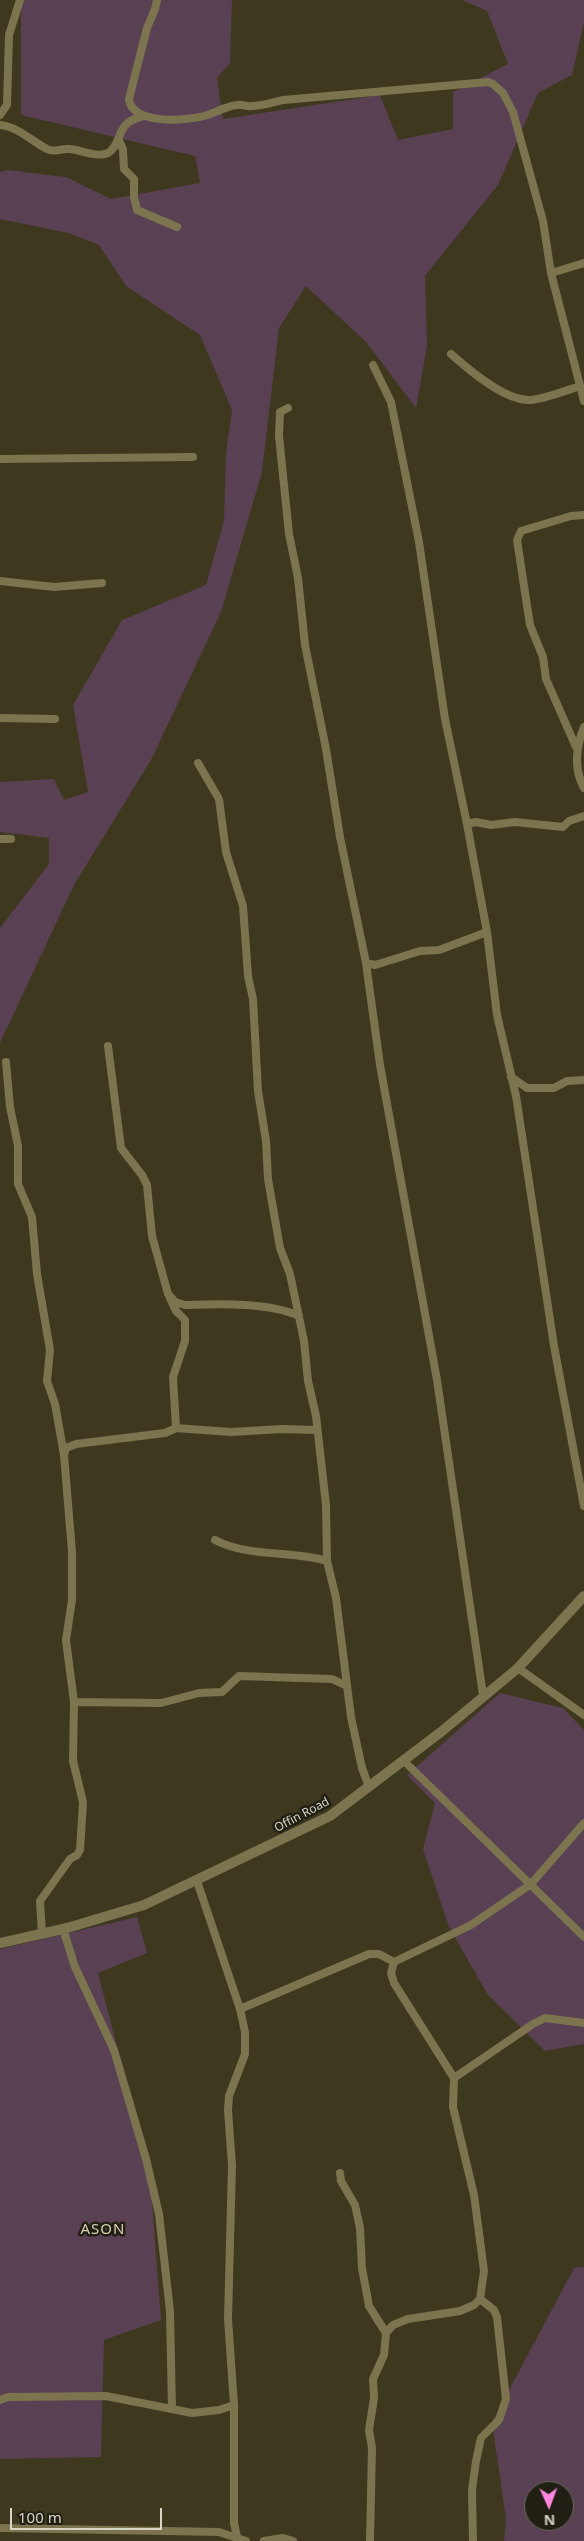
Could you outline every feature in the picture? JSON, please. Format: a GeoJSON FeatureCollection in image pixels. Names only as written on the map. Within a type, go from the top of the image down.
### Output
{"type":"FeatureCollection","features":[{"type":"Feature","properties":{"kind":"street"},"geometry":{"type":"LineString","coordinates":[[0,115],[7,105],[8,35],[20,0]]}},
{"type":"Feature","properties":{"kind":"street"},"geometry":{"type":"LineString","coordinates":[[143,116],[132,108],[129,99],[146,28],[156,9],[157,0]]}},
{"type":"Feature","properties":{"kind":"street"},"geometry":{"type":"LineString","coordinates":[[0,125],[10,126],[48,150],[69,149],[98,155],[106,154],[119,140],[124,126],[129,121],[143,116],[165,119],[196,117],[237,105],[252,106],[283,100],[488,82],[493,84],[503,92],[513,112],[543,221],[551,273],[584,401]]}},
{"type":"Feature","properties":{"kind":"street"},"geometry":{"type":"LineString","coordinates":[[119,140],[123,150],[124,169],[134,179],[134,197],[138,210],[177,227]]}},
{"type":"Feature","properties":{"kind":"street"},"geometry":{"type":"LineString","coordinates":[[551,273],[584,263]]}},
{"type":"Feature","properties":{"kind":"street"},"geometry":{"type":"LineString","coordinates":[[451,354],[480,380],[522,400],[532,400],[580,386]]}},
{"type":"Feature","properties":{"kind":"street"},"geometry":{"type":"LineString","coordinates":[[373,365],[391,402],[419,542],[446,719],[487,932],[497,1015],[516,1096],[554,1346],[584,1506]]}},
{"type":"Feature","properties":{"kind":"street"},"geometry":{"type":"LineString","coordinates":[[288,408],[280,412],[278,420],[289,534],[298,578],[305,645],[326,749],[340,837],[366,963],[380,1065],[437,1380],[483,1694]]}},
{"type":"Feature","properties":{"kind":"street"},"geometry":{"type":"LineString","coordinates":[[0,459],[192,457]]}},
{"type":"Feature","properties":{"kind":"street"},"geometry":{"type":"LineString","coordinates":[[584,515],[571,516],[521,531],[517,540],[530,625],[543,657],[546,679],[576,747],[578,770],[584,788]]}},
{"type":"Feature","properties":{"kind":"street"},"geometry":{"type":"LineString","coordinates":[[0,581],[54,587],[102,583]]}},
{"type":"Feature","properties":{"kind":"street"},"geometry":{"type":"LineString","coordinates":[[0,718],[55,719]]}},
{"type":"Feature","properties":{"kind":"street"},"geometry":{"type":"LineString","coordinates":[[576,747],[584,727]]}},
{"type":"Feature","properties":{"kind":"street"},"geometry":{"type":"LineString","coordinates":[[198,763],[219,799],[226,852],[242,906],[248,976],[253,999],[258,1090],[264,1126],[268,1180],[280,1248],[290,1274],[299,1316],[317,1430],[326,1505],[327,1561],[336,1598],[351,1717],[362,1768],[369,1787]]}},
{"type":"Feature","properties":{"kind":"street"},"geometry":{"type":"LineString","coordinates":[[467,824],[476,822],[491,825],[515,822],[562,827],[569,821],[584,816]]}},
{"type":"Feature","properties":{"kind":"street"},"geometry":{"type":"LineString","coordinates":[[0,839],[11,839]]}},
{"type":"Feature","properties":{"kind":"street"},"geometry":{"type":"LineString","coordinates":[[366,963],[375,965],[420,952],[439,950],[487,932]]}},
{"type":"Feature","properties":{"kind":"street"},"geometry":{"type":"LineString","coordinates":[[108,1046],[121,1148],[142,1174],[147,1185],[152,1236],[176,1312],[185,1320],[186,1330],[182,1352],[173,1377],[176,1428]]}},
{"type":"Feature","properties":{"kind":"street"},"geometry":{"type":"LineString","coordinates":[[6,1062],[10,1107],[18,1146],[18,1184],[32,1216],[37,1274],[50,1350],[47,1381],[55,1404],[64,1455],[72,1552],[72,1600],[66,1640],[74,1702],[73,1760],[82,1802],[80,1850],[77,1855],[70,1859],[40,1901],[42,1934]]}},
{"type":"Feature","properties":{"kind":"street"},"geometry":{"type":"LineString","coordinates":[[511,1077],[527,1088],[554,1088],[567,1081],[584,1080]]}},
{"type":"Feature","properties":{"kind":"street"},"geometry":{"type":"LineString","coordinates":[[170,1296],[175,1302],[184,1305],[269,1308],[288,1311],[299,1316]]}},
{"type":"Feature","properties":{"kind":"street"},"geometry":{"type":"LineString","coordinates":[[64,1455],[66,1448],[76,1444],[165,1433],[176,1428],[231,1432],[282,1429],[317,1430]]}},
{"type":"Feature","properties":{"kind":"street"},"geometry":{"type":"LineString","coordinates":[[215,1540],[228,1546],[263,1553],[311,1556],[327,1561]]}},
{"type":"Feature","properties":{"kind":"street","name":"Offin Road"},"geometry":{"type":"LineString","coordinates":[[0,1943],[63,1929],[144,1905],[330,1816],[441,1732],[483,1694],[518,1668],[584,1596]]}},
{"type":"Feature","properties":{"kind":"street"},"geometry":{"type":"LineString","coordinates":[[518,1668],[584,1714]]}},
{"type":"Feature","properties":{"kind":"street"},"geometry":{"type":"LineString","coordinates":[[74,1702],[171,1702],[187,1695],[222,1692],[239,1676],[254,1675],[332,1679],[347,1686]]}},
{"type":"Feature","properties":{"kind":"street"},"geometry":{"type":"LineString","coordinates":[[404,1761],[584,1938]]}},
{"type":"Feature","properties":{"kind":"street"},"geometry":{"type":"LineString","coordinates":[[394,1962],[471,1925],[531,1884],[584,1823]]}},
{"type":"Feature","properties":{"kind":"street"},"geometry":{"type":"LineString","coordinates":[[196,1881],[240,2010],[245,2032],[245,2054],[229,2096],[228,2110],[232,2164],[228,2328],[234,2405],[234,2523],[238,2539]]}},
{"type":"Feature","properties":{"kind":"street"},"geometry":{"type":"LineString","coordinates":[[63,1929],[75,1967],[114,2050],[146,2159],[159,2214],[170,2311],[172,2408]]}},
{"type":"Feature","properties":{"kind":"street"},"geometry":{"type":"LineString","coordinates":[[240,2010],[369,1954],[379,1954],[394,1962]]}},
{"type":"Feature","properties":{"kind":"street"},"geometry":{"type":"LineString","coordinates":[[370,2541],[372,2448],[369,2430],[374,2398],[373,2379],[384,2354],[386,2333],[393,2325],[408,2319],[474,2306],[480,2298],[484,2271],[474,2195],[453,2107],[454,2078],[394,1983],[391,1974],[394,1962]]}},
{"type":"Feature","properties":{"kind":"street"},"geometry":{"type":"LineString","coordinates":[[454,2078],[533,2024],[545,2018],[578,2024],[584,2023]]}},
{"type":"Feature","properties":{"kind":"street"},"geometry":{"type":"LineString","coordinates":[[340,2173],[340,2181],[355,2205],[360,2228],[362,2268],[368,2306],[386,2333]]}},
{"type":"Feature","properties":{"kind":"street"},"geometry":{"type":"LineString","coordinates":[[473,2541],[472,2490],[481,2438],[499,2420],[506,2399],[497,2317],[494,2310],[480,2298]]}},
{"type":"Feature","properties":{"kind":"street"},"geometry":{"type":"LineString","coordinates":[[0,2400],[8,2397],[106,2396],[192,2413],[219,2410],[234,2405]]}},
{"type":"Feature","properties":{"kind":"street"},"geometry":{"type":"LineString","coordinates":[[0,2528],[220,2532],[246,2541]]}},
{"type":"Feature","properties":{"kind":"street"},"geometry":{"type":"LineString","coordinates":[[264,2541],[283,2538],[293,2541]]}},
{"type":"Feature","properties":{"kind":"shaded area"},"geometry":{"type":"Polygon","coordinates":[[[21,0],[232,0],[230,63],[217,78],[223,119],[380,95],[398,140],[453,129],[453,92],[508,64],[487,11],[462,0],[584,0],[584,22],[572,75],[538,93],[498,185],[425,276],[427,346],[416,408],[366,342],[306,286],[279,328],[262,472],[221,612],[151,760],[74,885],[0,1043],[0,928],[49,864],[49,838],[0,832],[0,782],[54,779],[64,800],[88,792],[73,705],[122,620],[206,585],[224,521],[226,453],[232,410],[200,335],[126,286],[99,245],[68,233],[0,219],[0,172],[7,170],[66,177],[111,199],[200,183],[195,156],[21,115],[21,0]]]}},
{"type":"Feature","properties":{"kind":"shaded area"},"geometry":{"type":"Polygon","coordinates":[[[500,1693],[563,1708],[584,1730],[584,2044],[545,2051],[488,1995],[449,1927],[423,1849],[435,1803],[407,1775],[500,1693]]]}},
{"type":"Feature","properties":{"kind":"shaded area"},"geometry":{"type":"Polygon","coordinates":[[[137,1917],[147,1953],[98,1973],[150,2175],[161,2320],[104,2340],[101,2457],[0,2459],[0,1949],[137,1917]]]}},
{"type":"Feature","properties":{"kind":"shaded area"},"geometry":{"type":"Polygon","coordinates":[[[584,2267],[584,2541],[504,2541],[506,2519],[492,2422],[574,2268],[584,2267]]]}},
{"type":"Feature","properties":{"kind":"district","name":"ASON"},"geometry":{"type":"Point","coordinates":[103,2230]}}]}
